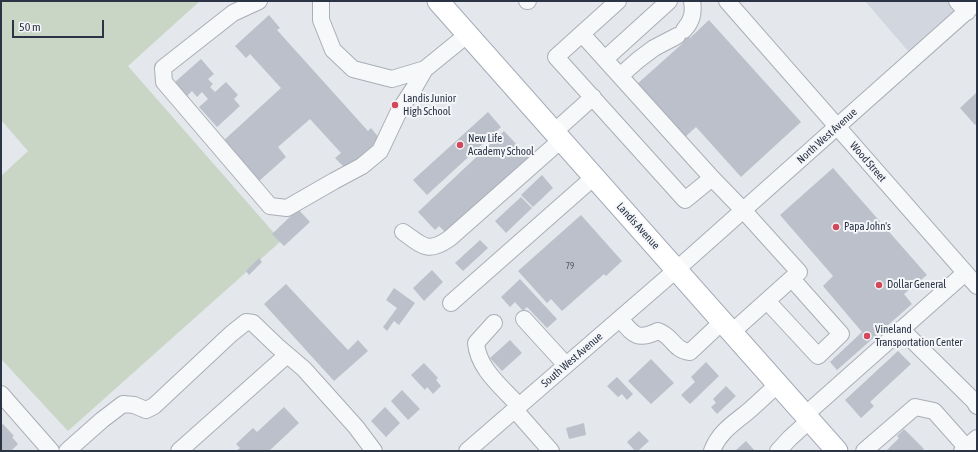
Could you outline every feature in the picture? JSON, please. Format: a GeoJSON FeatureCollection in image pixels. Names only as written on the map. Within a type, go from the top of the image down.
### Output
{"type":"FeatureCollection","features":[{"type":"Feature","properties":{"kind":"main road","name":"Landis Avenue"},"geometry":{"type":"LineString","coordinates":[[438,1],[837,451]]}},
{"type":"Feature","properties":{"kind":"street"},"geometry":{"type":"LineString","coordinates":[[259,1],[233,13],[163,68],[164,82],[270,206],[287,208],[362,166],[380,150],[399,111],[425,69],[468,34]]}},
{"type":"Feature","properties":{"kind":"street"},"geometry":{"type":"LineString","coordinates":[[321,1],[321,20],[333,50],[353,69],[392,79],[425,69]]}},
{"type":"Feature","properties":{"kind":"street"},"geometry":{"type":"LineString","coordinates":[[618,1],[556,57],[685,200],[712,178]]}},
{"type":"Feature","properties":{"kind":"street"},"geometry":{"type":"LineString","coordinates":[[605,59],[669,1]]}},
{"type":"Feature","properties":{"kind":"street"},"geometry":{"type":"LineString","coordinates":[[620,76],[654,48],[680,33],[690,24],[694,11],[692,1]]}},
{"type":"Feature","properties":{"kind":"street","name":"Wood Street"},"geometry":{"type":"LineString","coordinates":[[727,1],[977,286]]}},
{"type":"Feature","properties":{"kind":"street","name":"North West Avenue"},"geometry":{"type":"LineString","coordinates":[[676,270],[837,127],[967,5]]}},
{"type":"Feature","properties":{"kind":"street"},"geometry":{"type":"LineString","coordinates":[[582,34],[799,272],[767,301],[690,352],[680,350],[665,333],[658,331],[647,337],[638,336],[632,333],[620,319]]}},
{"type":"Feature","properties":{"kind":"street"},"geometry":{"type":"LineString","coordinates":[[402,232],[419,244],[431,248],[440,245],[558,136],[593,98]]}},
{"type":"Feature","properties":{"kind":"street"},"geometry":{"type":"LineString","coordinates":[[451,303],[594,177]]}},
{"type":"Feature","properties":{"kind":"street","name":"South West Avenue"},"geometry":{"type":"LineString","coordinates":[[467,451],[676,270]]}},
{"type":"Feature","properties":{"kind":"street"},"geometry":{"type":"LineString","coordinates":[[778,451],[807,418],[901,329],[965,273]]}},
{"type":"Feature","properties":{"kind":"street"},"geometry":{"type":"LineString","coordinates":[[767,301],[818,356],[841,334],[792,279]]}},
{"type":"Feature","properties":{"kind":"street"},"geometry":{"type":"LineString","coordinates":[[524,319],[566,365]]}},
{"type":"Feature","properties":{"kind":"street"},"geometry":{"type":"LineString","coordinates":[[67,451],[102,420],[123,404],[134,405],[146,410],[154,406],[231,334],[246,322],[253,322],[287,355],[304,369],[356,427],[374,451]]}},
{"type":"Feature","properties":{"kind":"street"},"geometry":{"type":"LineString","coordinates":[[494,323],[476,343],[476,352],[481,362],[551,451]]}},
{"type":"Feature","properties":{"kind":"street"},"geometry":{"type":"LineString","coordinates":[[901,329],[974,401],[977,406]]}},
{"type":"Feature","properties":{"kind":"street"},"geometry":{"type":"LineString","coordinates":[[179,451],[287,355]]}},
{"type":"Feature","properties":{"kind":"street"},"geometry":{"type":"LineString","coordinates":[[712,451],[715,443],[726,428],[745,414],[778,384]]}},
{"type":"Feature","properties":{"kind":"street"},"geometry":{"type":"LineString","coordinates":[[1,394],[52,451]]}},
{"type":"Feature","properties":{"kind":"street"},"geometry":{"type":"LineString","coordinates":[[864,451],[915,407],[934,411],[968,445]]}},
{"type":"Feature","properties":{"kind":"shaded area"},"geometry":{"type":"Polygon","coordinates":[[[865,1],[977,1],[914,58],[865,1]]]}},
{"type":"Feature","properties":{"kind":"green space"},"geometry":{"type":"Polygon","coordinates":[[[1,1],[200,1],[128,66],[281,241],[68,431],[1,359],[1,176],[28,151],[1,120],[1,1]]]}},
{"type":"Feature","properties":{"kind":"building"},"geometry":{"type":"Polygon","coordinates":[[[269,15],[280,28],[277,30],[368,131],[371,128],[380,139],[346,169],[335,158],[341,153],[310,119],[278,147],[286,157],[258,182],[222,142],[281,88],[250,54],[246,58],[235,46],[269,15]]]}},
{"type":"Feature","properties":{"kind":"building"},"geometry":{"type":"Polygon","coordinates":[[[709,20],[801,122],[741,177],[696,127],[684,138],[636,85],[683,43],[674,33],[681,28],[690,38],[709,20]]]}},
{"type":"Feature","properties":{"kind":"building"},"geometry":{"type":"Polygon","coordinates":[[[201,59],[214,74],[208,79],[213,84],[210,87],[215,92],[226,82],[238,95],[234,99],[240,106],[217,127],[199,107],[208,99],[202,92],[197,97],[192,91],[187,96],[175,82],[201,59]]]}},
{"type":"Feature","properties":{"kind":"building"},"geometry":{"type":"Polygon","coordinates":[[[977,92],[977,123],[975,125],[960,108],[977,92]]]}},
{"type":"Feature","properties":{"kind":"building"},"geometry":{"type":"Polygon","coordinates":[[[488,112],[501,127],[427,195],[413,180],[488,112]]]}},
{"type":"Feature","properties":{"kind":"building"},"geometry":{"type":"Polygon","coordinates":[[[504,131],[532,161],[450,237],[439,226],[435,230],[418,212],[504,131]]]}},
{"type":"Feature","properties":{"kind":"building"},"geometry":{"type":"Polygon","coordinates":[[[833,168],[927,275],[904,294],[912,304],[837,370],[830,362],[862,332],[823,286],[833,276],[780,215],[833,168]]]}},
{"type":"Feature","properties":{"kind":"building"},"geometry":{"type":"Polygon","coordinates":[[[542,175],[553,188],[533,207],[521,195],[542,175]]]}},
{"type":"Feature","properties":{"kind":"building"},"geometry":{"type":"Polygon","coordinates":[[[521,197],[532,208],[506,233],[495,221],[521,197]]]}},
{"type":"Feature","properties":{"kind":"building"},"geometry":{"type":"Polygon","coordinates":[[[298,209],[310,222],[284,246],[272,234],[298,209]]]}},
{"type":"Feature","properties":{"kind":"building"},"geometry":{"type":"Polygon","coordinates":[[[581,215],[622,261],[606,276],[604,274],[562,311],[551,299],[547,303],[518,271],[581,215]]]}},
{"type":"Feature","properties":{"kind":"building"},"geometry":{"type":"Polygon","coordinates":[[[480,240],[488,248],[463,271],[455,263],[480,240]]]}},
{"type":"Feature","properties":{"kind":"building"},"geometry":{"type":"Polygon","coordinates":[[[259,258],[262,262],[249,275],[246,271],[259,258]]]}},
{"type":"Feature","properties":{"kind":"building"},"geometry":{"type":"Polygon","coordinates":[[[432,270],[443,282],[424,301],[413,288],[432,270]]]}},
{"type":"Feature","properties":{"kind":"building"},"geometry":{"type":"Polygon","coordinates":[[[520,279],[557,319],[547,328],[527,307],[523,311],[515,302],[510,307],[501,297],[520,279]]]}},
{"type":"Feature","properties":{"kind":"building"},"geometry":{"type":"Polygon","coordinates":[[[286,284],[348,350],[358,340],[368,351],[334,381],[264,304],[286,284]]]}},
{"type":"Feature","properties":{"kind":"building"},"geometry":{"type":"Polygon","coordinates":[[[394,288],[415,303],[399,325],[394,321],[387,331],[383,327],[397,308],[386,300],[394,288]]]}},
{"type":"Feature","properties":{"kind":"building"},"geometry":{"type":"Polygon","coordinates":[[[510,340],[522,353],[502,371],[490,358],[510,340]]]}},
{"type":"Feature","properties":{"kind":"building"},"geometry":{"type":"Polygon","coordinates":[[[898,351],[911,364],[870,402],[874,406],[861,418],[845,400],[898,351]]]}},
{"type":"Feature","properties":{"kind":"building"},"geometry":{"type":"Polygon","coordinates":[[[651,359],[674,383],[651,404],[628,381],[651,359]]]}},
{"type":"Feature","properties":{"kind":"building"},"geometry":{"type":"Polygon","coordinates":[[[706,362],[719,376],[690,404],[681,395],[695,382],[691,377],[706,362]]]}},
{"type":"Feature","properties":{"kind":"building"},"geometry":{"type":"Polygon","coordinates":[[[424,363],[438,378],[436,380],[441,386],[433,394],[427,387],[425,390],[411,375],[424,363]]]}},
{"type":"Feature","properties":{"kind":"building"},"geometry":{"type":"Polygon","coordinates":[[[617,377],[633,394],[627,400],[622,394],[618,397],[607,386],[617,377]]]}},
{"type":"Feature","properties":{"kind":"building"},"geometry":{"type":"Polygon","coordinates":[[[726,386],[736,396],[717,414],[711,407],[716,403],[713,399],[726,386]]]}},
{"type":"Feature","properties":{"kind":"building"},"geometry":{"type":"Polygon","coordinates":[[[402,390],[420,409],[408,420],[391,401],[402,390]]]}},
{"type":"Feature","properties":{"kind":"building"},"geometry":{"type":"Polygon","coordinates":[[[284,407],[299,423],[269,451],[236,451],[240,448],[236,444],[253,428],[257,432],[284,407]]]}},
{"type":"Feature","properties":{"kind":"building"},"geometry":{"type":"Polygon","coordinates":[[[385,407],[400,423],[386,437],[371,421],[385,407]]]}},
{"type":"Feature","properties":{"kind":"building"},"geometry":{"type":"Polygon","coordinates":[[[584,423],[586,435],[569,439],[566,428],[584,423]]]}},
{"type":"Feature","properties":{"kind":"building"},"geometry":{"type":"Polygon","coordinates":[[[3,424],[14,436],[12,437],[18,444],[11,451],[1,450],[1,426],[3,424]]]}},
{"type":"Feature","properties":{"kind":"building"},"geometry":{"type":"Polygon","coordinates":[[[904,429],[924,449],[922,451],[887,450],[899,438],[897,436],[904,429]]]}},
{"type":"Feature","properties":{"kind":"building"},"geometry":{"type":"Polygon","coordinates":[[[639,431],[649,441],[638,451],[635,451],[627,442],[639,431]]]}},
{"type":"Feature","properties":{"kind":"building"},"geometry":{"type":"Polygon","coordinates":[[[746,441],[755,451],[735,451],[746,441]]]}},
{"type":"Feature","properties":{"kind":"place","name":"Landis Junior High School"},"geometry":{"type":"Point","coordinates":[395,105]}},
{"type":"Feature","properties":{"kind":"place","name":"New Life Academy School"},"geometry":{"type":"Point","coordinates":[460,145]}},
{"type":"Feature","properties":{"kind":"place","name":"Papa John's"},"geometry":{"type":"Point","coordinates":[836,227]}},
{"type":"Feature","properties":{"kind":"place","name":"Dollar General"},"geometry":{"type":"Point","coordinates":[879,285]}},
{"type":"Feature","properties":{"kind":"place","name":"Vineland Transportation Center"},"geometry":{"type":"Point","coordinates":[867,336]}}]}
